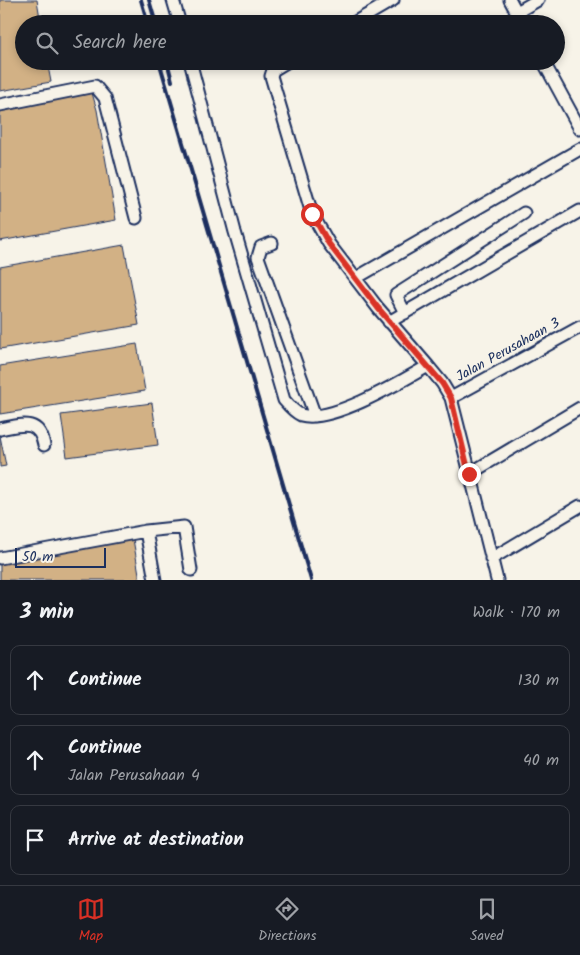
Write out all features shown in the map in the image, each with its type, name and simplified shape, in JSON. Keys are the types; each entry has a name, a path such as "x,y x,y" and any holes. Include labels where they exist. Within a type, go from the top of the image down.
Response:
{"street":[{"path":"174,0 178,15"},
{"path":"367,15 393,0"},
{"path":"510,0 518,15"},
{"path":"517,12 538,0"},
{"path":"192,70 235,232 284,400 291,409 301,415 315,416 364,402 428,366"},
{"path":"273,70 271,76 312,214 329,244 389,322 442,383 451,398 496,580"},
{"path":"548,70 580,128"},
{"path":"0,105 95,86 105,98 136,218"},
{"path":"356,278 580,148"},
{"path":"389,322 580,212"},
{"path":"405,313 396,295 524,213"},
{"path":"272,243 261,247 258,257 315,416"},
{"name":"Jalan Perusahaan 3","path":"451,398 578,333"},
{"path":"469,474 580,408"},
{"path":"0,429 27,424 42,434 44,445"},
{"path":"491,559 580,506"},
{"path":"0,558 146,531 184,526 191,570"},
{"path":"146,531 155,580"}],"building":[{"path":"0,0 37,0 40,15 15,15 15,70 49,70 51,82 0,91"},
{"path":"92,93 97,110 116,220 0,241 0,110"},
{"path":"124,245 139,325 0,349 0,267"},
{"path":"137,344 145,391 0,414 0,366"},
{"path":"152,403 158,445 67,457 61,415"},
{"path":"0,436 6,466 0,467"},
{"path":"133,539 140,580 0,580 0,560"}],"railway":[{"path":"141,0 145,15"},
{"path":"149,0 153,15"},
{"path":"162,70 311,580"},
{"path":"169,70 172,81"}],"route":[{"path":"312,214 329,244 378,308 442,383 451,398 469,474"}]}
